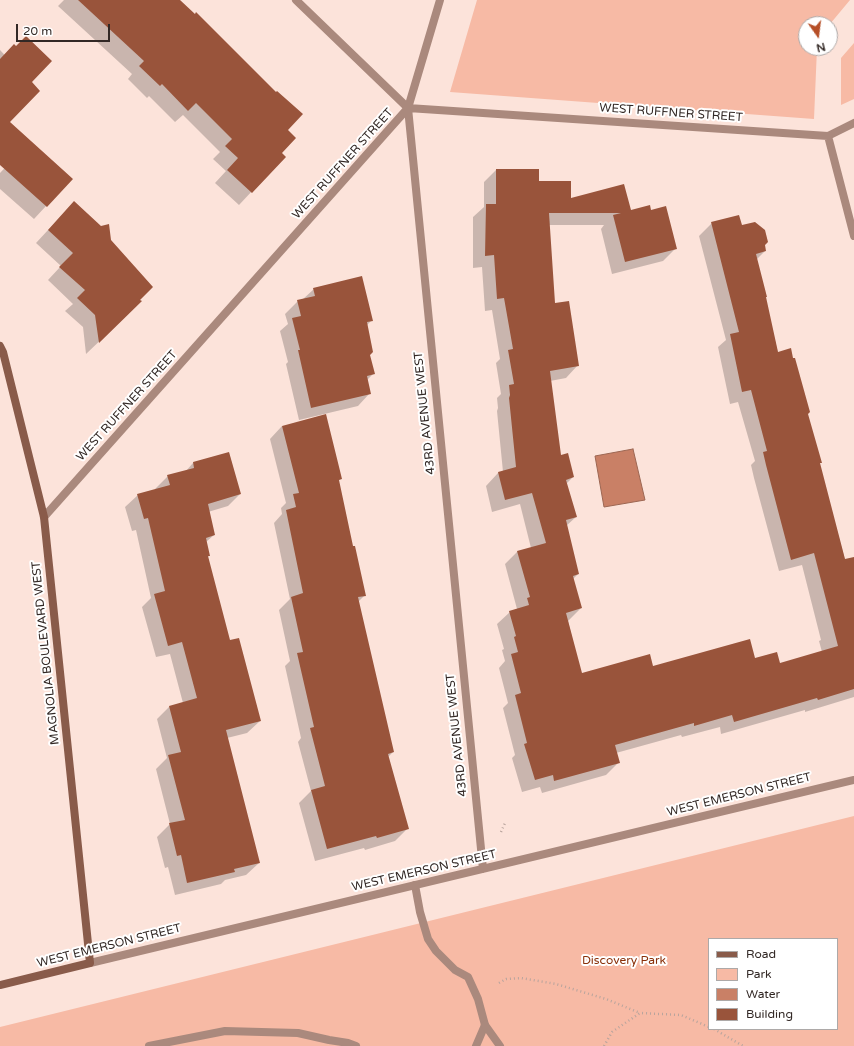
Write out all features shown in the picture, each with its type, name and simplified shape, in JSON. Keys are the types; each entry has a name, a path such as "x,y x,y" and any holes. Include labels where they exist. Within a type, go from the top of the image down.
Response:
{"street":[{"path":"296,0 408,108 440,0"},
{"name":"WEST RUFFNER STREET","path":"44,517 408,108 828,136"},
{"name":"43RD AVENUE WEST","path":"408,108 483,869"},
{"path":"854,123 828,136 854,236"},
{"name":"MAGNOLIA BOULEVARD WEST","path":"0,346 3,352 44,517 90,963"},
{"name":"WEST EMERSON STREET","path":"0,985 854,780"},
{"path":"415,885 420,912 428,939 436,951 455,970 468,977 478,999 485,1025 500,1046"},
{"path":"476,1046 485,1025"},
{"path":"148,1046 225,1031 298,1033 356,1046"}],"path":[{"path":"500,835 505,823"},
{"path":"499,983 506,979 521,978 556,984 606,999 640,1012 682,1015 708,1027"},
{"path":"604,1046 612,1032 640,1012"},
{"path":"716,1030 743,1046"}],"green space":[{"path":"477,0 850,0 837,16 798,16 798,56 817,56 814,119 450,92"},
{"path":"854,43 854,99 841,105 841,58"},
{"name":"Discovery Park","path":"854,816 854,1046 0,1046 0,1027"}],"water":[{"path":"633,449 645,500 604,507 595,456"}],"building":[{"path":"78,0 180,0 195,14 196,12 276,92 277,91 303,114 288,130 296,138 282,153 286,157 252,193 227,170 238,158 225,146 232,139 196,103 188,111 162,84 160,86 139,66 144,61"},
{"path":"26,36 52,61 32,82 40,91 10,122 73,179 47,207 0,165 0,59 14,44 16,46"},
{"path":"496,169 539,169 539,181 571,181 571,198 624,184 631,210 650,205 651,210 666,206 677,249 625,262 613,215 621,213 549,213 555,303 569,301 579,366 550,371 561,455 568,453 574,477 566,480 577,517 566,520 579,574 573,576 582,608 566,613 582,673 650,654 653,666 750,639 755,658 777,652 780,663 838,646 814,553 791,560 766,465 763,452 767,451 751,390 742,392 730,334 739,332 711,222 739,215 742,225 755,222 765,230 768,242 765,245 766,251 756,254 767,297 778,352 791,348 793,358 795,358 810,412 808,414 822,463 820,463 845,559 854,557 854,689 734,722 732,715 694,726 694,723 615,745 620,763 554,781 553,775 535,780 524,744 527,743 515,695 521,693 511,654 518,652 514,637 516,636 509,611 529,605 527,598 530,597 517,551 546,543 532,493 505,500 498,472 516,467 509,398 509,385 514,384 508,350 513,349 504,298 497,299 494,255 485,256 486,204 496,204"},
{"path":"74,201 101,226 109,224 111,240 153,287 140,300 142,301 99,343 95,315 77,298 85,290 59,267 73,253 48,230"},
{"path":"362,276 373,321 367,322 373,352 370,355 375,374 367,376 371,394 311,408 298,350 300,350 292,318 301,316 297,300 315,296 313,288"},
{"path":"326,414 342,479 339,480 353,546 355,546 366,596 358,597 394,752 388,754 409,829 327,849 311,790 325,786 310,728 314,727 297,653 303,652 291,597 303,593 286,510 296,507 293,494 299,493 282,426"},
{"path":"229,452 241,494 208,504 215,535 206,538 210,556 208,556 230,640 239,638 261,721 226,730 260,863 234,869 235,872 187,883 181,855 177,856 169,823 185,820 168,755 181,752 169,706 197,698 182,642 168,646 154,594 165,591 148,518 144,519 137,494 170,485 167,475 194,468 193,462"}]}
